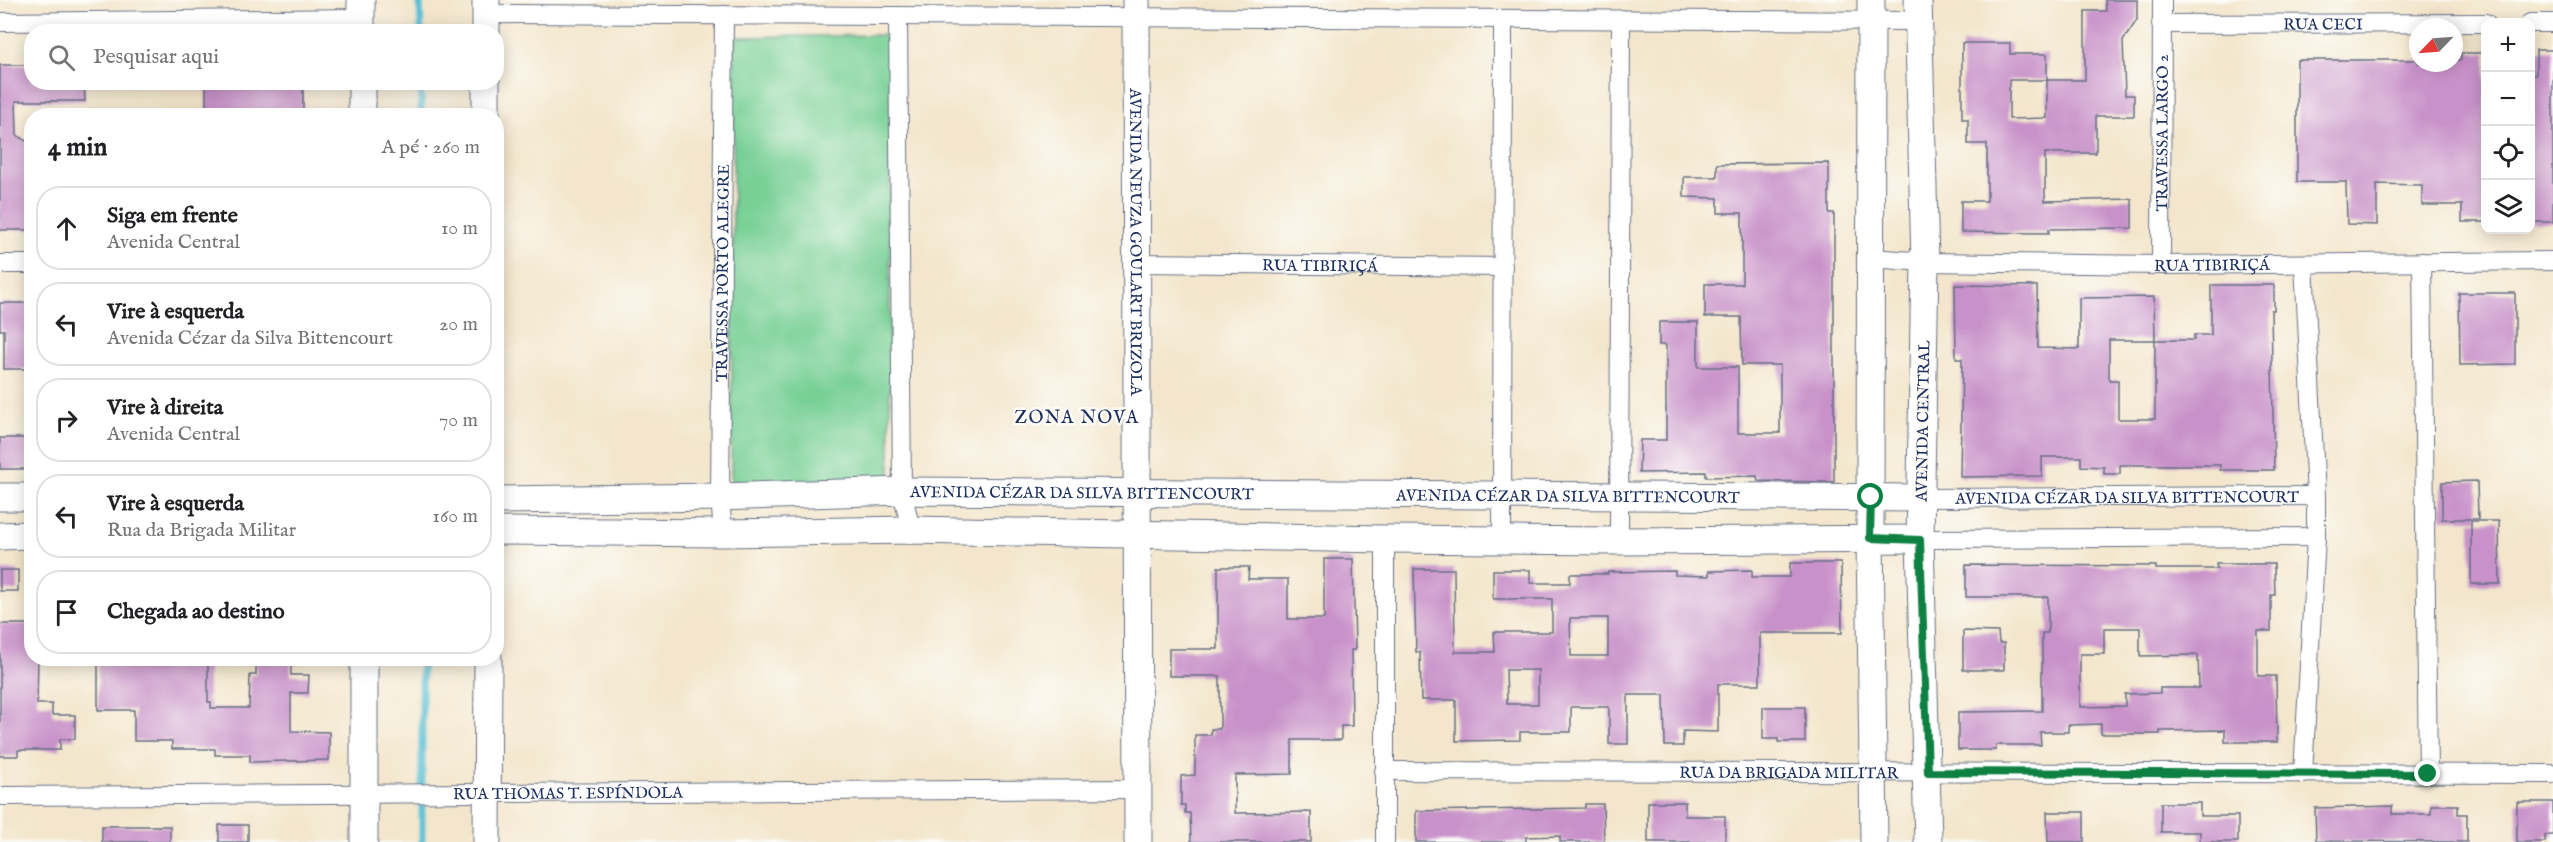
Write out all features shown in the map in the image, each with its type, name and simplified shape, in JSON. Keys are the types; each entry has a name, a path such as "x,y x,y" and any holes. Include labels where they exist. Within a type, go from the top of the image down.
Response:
{"street":[{"name":"TRAVESSA LARGO 2","path":"2161,266 2162,0"},
{"path":"486,15 898,16 1136,8 1503,19 1621,19 1918,10"},
{"name":"AVENIDA NEUZA GOULART BRIZOLA","path":"1136,8 1138,842"},
{"path":"1872,10 1870,538 1874,842"},
{"name":"AVENIDA CENTRAL","path":"1918,10 1925,262 1920,540 1928,772 1928,842"},
{"name":"TRAVESSA PORTO ALEGRE","path":"723,533 720,497 724,15"},
{"path":"898,16 902,492 911,530"},
{"path":"0,22 362,17"},
{"path":"1502,540 1503,19"},
{"path":"1619,541 1621,19"},
{"name":"RUA CECI","path":"2162,24 2481,23"},
{"path":"2535,23 2553,23"},
{"path":"362,90 362,108"},
{"path":"486,90 486,108"},
{"name":"RUA TIBIRIÇÁ","path":"1872,258 1925,262 2161,266 2553,261"},
{"path":"2422,262 2428,774"},
{"name":"RUA TIBIRIÇÁ","path":"1137,263 1503,267"},
{"path":"0,264 24,264"},
{"path":"2303,774 2316,537 2316,496 2304,264"},
{"name":"AVENIDA CÉZAR DA SILVA BITTENCOURT","path":"504,500 902,492 1921,498 2316,496"},
{"path":"0,497 24,497"},
{"path":"504,531 723,533 911,530 1619,541 2316,537"},
{"path":"0,536 24,535"},
{"path":"1385,539 1385,842"},
{"path":"364,666 364,842"},
{"path":"487,666 475,793 487,842"},
{"name":"RUA DA BRIGADA MILITAR","path":"1384,771 2553,774"},
{"name":"RUA THOMAS T. ESPÍNDOLA","path":"0,796 1137,789"}],"green space":[{"path":"890,35 890,486 731,487 734,37"}],"building":[{"path":"2105,0 2137,0 2137,20 2123,41 2125,95 2134,95 2134,116 2096,116 2096,153 2045,153 2045,201 2132,199 2132,228 2049,229 2049,233 1961,232 1961,201 1987,201 1987,144 1968,144 1968,119 1962,119 1962,43 2010,43 2010,54 2047,54 2047,80 2085,80 2085,11 2106,11","holes":["2009,80 2047,80 2047,118 2009,119"]},
{"path":"2536,50 2553,50 2553,222 2535,222"},
{"path":"2463,53 2481,53 2481,222 2462,222 2462,205 2422,205 2422,185 2377,184 2377,225 2347,224 2346,182 2297,182 2297,60 2409,60 2409,72 2463,72"},
{"path":"0,65 24,65 24,90 84,90 85,101 16,101 17,135 24,140 24,230 0,230"},
{"path":"206,90 303,90 303,108 206,108"},
{"path":"1829,163 1829,213 1834,213 1834,482 1758,481 1757,476 1706,477 1706,472 1639,473 1640,440 1666,440 1666,345 1659,345 1659,322 1698,322 1698,367 1738,367 1738,433 1780,433 1780,365 1742,365 1741,317 1705,317 1705,284 1742,284 1742,213 1718,213 1718,198 1684,197 1684,177 1717,177 1717,164"},
{"path":"1955,285 2037,286 2038,348 2079,349 2079,298 2154,297 2155,340 2194,340 2194,335 2211,335 2211,285 2274,285 2274,310 2271,310 2274,470 2220,470 2220,465 2120,465 2120,474 2104,474 2104,467 2081,466 2081,457 2042,457 2042,476 1960,477 1962,359 1956,359","holes":["2109,340 2155,340 2155,419 2118,419 2118,380 2109,380"]},
{"path":"2459,293 2515,293 2515,364 2460,365"},
{"path":"0,303 24,303 24,369 4,369 4,330 0,330"},
{"path":"0,438 24,438 24,469 0,469"},
{"path":"2477,481 2478,519 2442,519 2442,482"},
{"path":"2471,521 2499,521 2500,584 2471,584"},
{"path":"1324,559 1353,559 1355,650 1351,650 1352,726 1341,726 1341,740 1292,740 1292,774 1235,775 1235,813 1311,812 1311,842 1191,842 1190,813 1185,813 1185,805 1181,805 1181,776 1195,775 1195,735 1211,735 1211,729 1220,729 1220,676 1169,676 1169,649 1218,649 1218,567 1249,567 1248,579 1288,579 1288,619 1324,619"},
{"path":"1790,563 1841,563 1842,633 1760,633 1760,684 1718,684 1718,732 1683,731 1683,746 1665,746 1664,695 1628,695 1628,744 1609,744 1609,707 1571,707 1571,732 1520,732 1520,740 1456,741 1456,700 1421,700 1420,652 1416,652 1414,569 1454,569 1455,652 1495,652 1494,632 1552,632 1552,599 1493,599 1493,570 1530,570 1530,583 1570,583 1570,574 1608,574 1608,572 1675,571 1675,575 1709,576 1709,571 1752,570 1752,577 1790,577","holes":["1570,618 1608,618 1608,656 1571,656","1506,670 1538,670 1538,704 1507,704"]},
{"path":"2216,564 2274,564 2275,595 2271,595 2271,631 2258,631 2258,676 2276,676 2277,742 2225,742 2225,730 2160,731 2160,734 2101,734 2101,724 2068,725 2068,732 2040,732 2041,745 1996,745 1996,750 1958,750 1958,712 2042,711 2042,633 2048,633 2048,597 1966,597 1966,565 2156,566 2156,569 2217,569","holes":["2104,628 2140,628 2140,656 2198,655 2199,688 2160,688 2160,693 2125,694 2125,706 2080,707 2080,654 2104,654"]},
{"path":"0,570 18,570 18,591 0,591"},
{"path":"0,624 24,624 24,666 38,666 37,704 52,704 52,715 75,715 75,739 60,739 60,750 18,750 18,756 0,756"},
{"path":"1963,631 1998,632 1999,643 2004,643 2004,670 1963,670"},
{"path":"98,666 208,666 208,702 211,702 211,708 249,708 250,675 256,675 256,666 291,666 291,675 309,675 308,693 291,693 291,731 329,732 329,760 250,762 250,755 215,755 215,749 172,749 172,741 134,741 134,710 98,710"},
{"path":"1763,707 1805,707 1805,742 1778,742 1778,739 1763,739"},
{"path":"1648,802 1685,802 1685,816 1725,816 1725,842 1648,842"},
{"path":"2517,802 2553,802 2553,835 2545,835 2545,842 2517,842"},
{"path":"2161,803 2200,803 2200,816 2238,816 2238,842 2200,842 2200,832 2161,832"},
{"path":"1585,804 1603,804 1604,842 1560,842 1560,836 1526,837 1526,842 1416,842 1416,811 1585,808"},
{"path":"2431,805 2458,805 2458,814 2467,814 2467,842 2316,841 2315,808 2392,806 2392,814 2431,814"},
{"path":"2047,812 2084,812 2084,842 2048,842"},
{"path":"219,825 248,825 248,842 219,842"},
{"path":"102,826 170,826 170,842 102,842"}],"waterway":[{"path":"420,0 421,24"},
{"path":"421,90 421,108"},
{"path":"422,666 422,842"}],"district":[{"name":"ZONA NOVA","path":"1077,417"}],"route":[{"path":"1871,497 1870,538 1920,540 1928,772 2428,774"}]}
